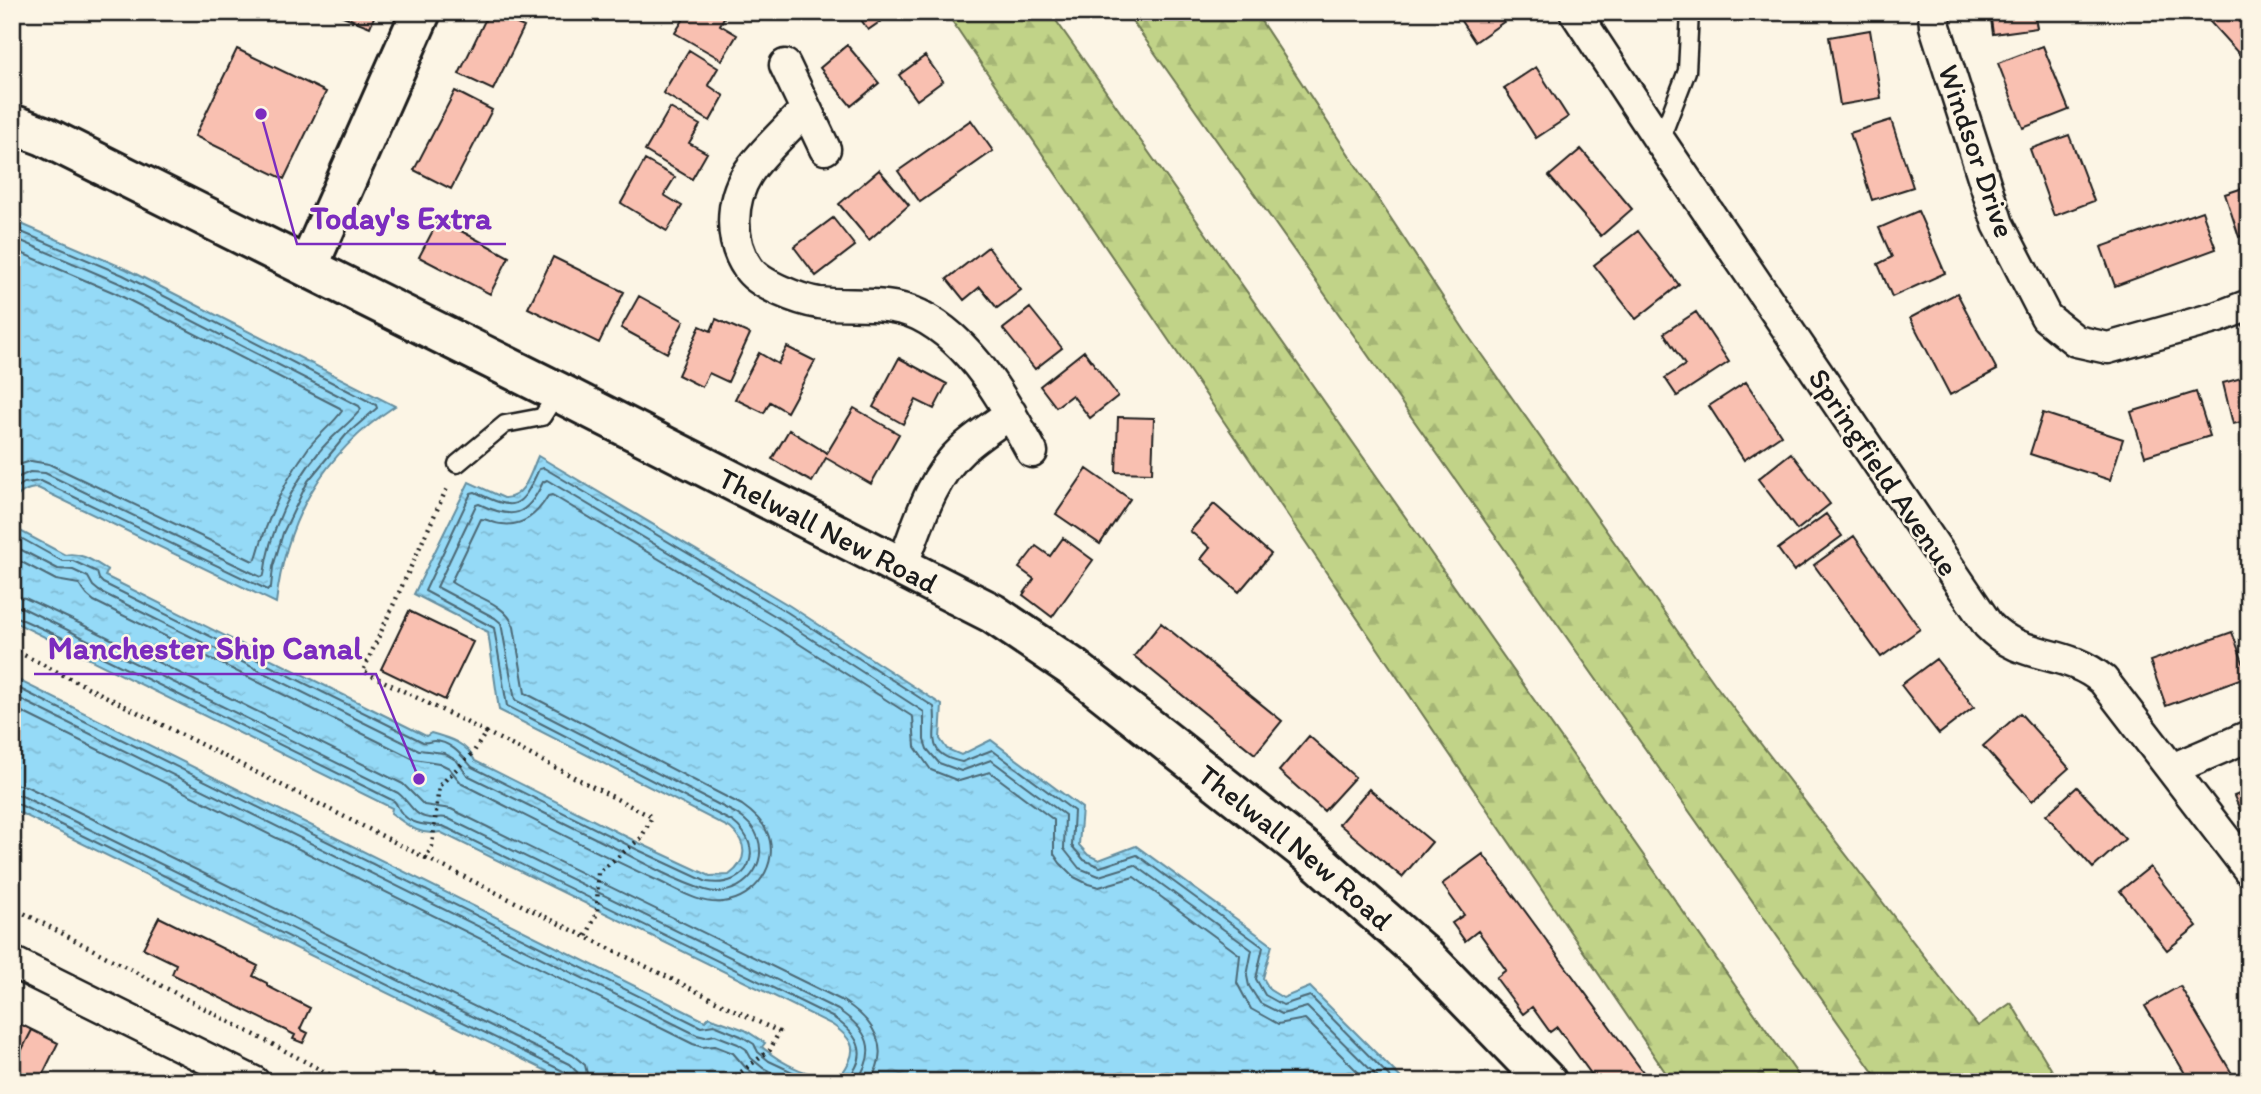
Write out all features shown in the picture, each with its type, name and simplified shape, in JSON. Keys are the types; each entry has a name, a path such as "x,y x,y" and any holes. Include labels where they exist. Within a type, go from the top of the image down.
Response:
{"main road":[{"path":"309,267 421,12"},
{"name":"Thelwall New Road","path":"12,124 44,136 309,267 902,565 992,613 1072,667 1313,857 1426,957 1547,1082"}],"street":[{"name":"Springfield Avenue","path":"1575,12 1988,625 2000,638 2013,645 2074,661 2103,680 2249,870"},
{"name":"Windsor Drive","path":"1934,12 1935,26 1998,224 2046,317 2076,341 2108,348 2218,317 2249,305"},
{"path":"785,65 825,149"},
{"path":"806,110 748,173 736,205 734,236 749,270 778,290 817,303 890,306 917,314 949,334 976,364 1011,413 1032,452"},
{"path":"902,565 931,495 945,469 962,450 1011,413"},
{"path":"2172,769 2249,736"},
{"path":"12,962 254,1082"}],"lane":[{"path":"1660,141 1687,71 1690,12"},
{"path":"457,464 505,424 542,417 558,392"}],"path":[{"path":"457,464 363,671 652,817 641,838 598,873 597,913 586,937"},
{"path":"12,649 779,1032 770,1050 728,1082"},
{"path":"426,858 432,846 439,786 473,753 486,732"},
{"path":"12,907 344,1082"}],"green space":[{"path":"946,12 1050,12 1803,1082 1672,1082"},
{"path":"1126,12 1255,12 1469,337 1717,687 1978,1026 2011,1003 2059,1082 1880,1082"}],"water":[{"path":"12,220 126,269 395,406 347,445 312,490 289,543 276,603 38,488 23,492 12,504"},
{"path":"538,456 790,606 942,705 940,739 947,749 961,755 991,740 1082,808 1079,845 1088,855 1099,860 1136,846 1272,945 1263,978 1270,990 1283,998 1310,987 1405,1082 569,1082 12,809 12,677 705,1021 709,1017 745,1030 765,1043 762,1047 799,1070 820,1076 841,1075 847,1067 852,1046 845,1035 831,1024 440,832 426,833 414,828 391,813 392,808 12,621 12,521 20,531 65,555 82,556 98,564 108,570 105,576 426,736 431,733 457,742 475,761 639,843 710,876 729,875 740,864 743,852 740,840 730,828 499,710 488,632 414,594 469,482 504,498 511,497 526,483"}],"building":[{"path":"333,12 376,12 370,27"},
{"path":"489,12 524,27 493,90 459,74"},
{"path":"688,12 727,12 720,25 737,35 722,60 675,33"},
{"path":"856,12 894,12 868,30"},
{"path":"1455,12 1499,12 1505,21 1475,42"},
{"path":"1990,12 2034,12 2037,28 1993,34"},
{"path":"2201,12 2249,12 2249,65"},
{"path":"1870,30 1881,98 1840,105 1829,37"},
{"path":"847,45 879,83 851,106 820,68"},
{"path":"2043,46 2069,110 2023,128 1998,63"},
{"path":"237,49 326,92 284,179 195,136"},
{"path":"689,50 718,68 708,85 724,96 710,121 663,93"},
{"path":"925,56 943,81 917,100 899,75"},
{"path":"1536,67 1568,117 1536,138 1504,88"},
{"path":"455,91 492,110 451,189 414,170"},
{"path":"670,108 700,125 689,143 707,153 692,179 645,151"},
{"path":"971,120 993,151 920,202 898,171"},
{"path":"1891,120 1913,187 1872,200 1850,133"},
{"path":"2069,135 2094,201 2054,216 2030,149"},
{"path":"1581,149 1632,209 1601,236 1549,176"},
{"path":"645,160 675,177 664,195 682,206 667,231 621,203"},
{"path":"879,170 909,205 869,240 839,204"},
{"path":"2249,186 2249,233 2239,237 2225,194"},
{"path":"1918,211 1945,273 1892,297 1878,264 1892,257 1879,228"},
{"path":"2202,211 2216,249 2115,286 2101,247"},
{"path":"833,218 855,246 816,276 794,247"},
{"path":"439,219 509,257 490,294 419,257"},
{"path":"1638,231 1679,285 1636,319 1594,265"},
{"path":"988,247 1021,290 997,308 980,287 964,300 947,279"},
{"path":"553,257 624,292 599,343 528,308"},
{"path":"1957,293 1997,370 1950,395 1910,318"},
{"path":"639,296 684,321 667,353 621,328"},
{"path":"1030,308 1062,348 1035,369 1003,329"},
{"path":"1696,312 1729,362 1677,396 1665,378 1685,365 1664,333"},
{"path":"716,319 750,334 728,382 709,373 702,387 678,375 700,326 711,331"},
{"path":"787,347 815,361 787,412 770,402 764,413 735,399 759,353 778,364"},
{"path":"1084,351 1118,396 1090,418 1072,395 1056,407 1040,386"},
{"path":"899,358 947,384 934,409 916,400 903,424 873,407"},
{"path":"2249,376 2249,420 2233,424 2223,383"},
{"path":"1746,382 1781,435 1744,460 1709,406"},
{"path":"2196,392 2210,436 2145,456 2131,412"},
{"path":"854,408 899,434 871,484 826,458 812,482 772,459 789,430 827,453"},
{"path":"2043,413 2123,439 2110,480 2030,454"},
{"path":"1118,417 1154,418 1152,473 1116,472"},
{"path":"1791,453 1830,504 1797,530 1758,479"},
{"path":"1087,469 1130,499 1100,544 1056,514"},
{"path":"1214,504 1271,554 1239,592 1201,559 1210,548 1190,531"},
{"path":"1826,514 1842,536 1794,571 1778,549"},
{"path":"1854,536 1920,629 1881,657 1814,565"},
{"path":"1063,538 1093,560 1052,617 1023,595 1034,579 1019,568 1036,546 1050,556"},
{"path":"409,611 473,642 445,700 381,669"},
{"path":"1161,623 1282,721 1255,754 1134,656"},
{"path":"2232,632 2248,676 2166,706 2150,661"},
{"path":"1936,659 1974,707 1939,734 1901,685"},
{"path":"2020,713 2069,768 2032,801 1983,746"},
{"path":"1309,736 1355,777 1324,811 1279,771"},
{"path":"2077,787 2125,839 2093,868 2046,815"},
{"path":"1369,789 1432,842 1402,877 1339,824"},
{"path":"2249,790 2249,831 2234,796"},
{"path":"1483,854 1649,1080 1597,1082 1557,1027 1550,1032 1532,1007 1523,1014 1496,978 1506,970 1478,931 1465,941 1452,923 1464,915 1442,884"},
{"path":"2150,867 2197,926 2167,950 2120,891"},
{"path":"159,917 258,966 253,976 310,1008 300,1029 308,1033 303,1043 293,1039 295,1035 172,974 176,964 143,948"},
{"path":"2180,986 2237,1082 2190,1082 2145,1006"},
{"path":"12,1020 32,1030 12,1069"},
{"path":"32,1030 58,1043 39,1082 25,1082 12,1075 12,1069"},
{"path":"435,1071 457,1082 430,1082"}],"place":[{"name":"Today's Extra","path":"261,114"},
{"name":"Manchester Ship Canal","path":"419,779"}]}
